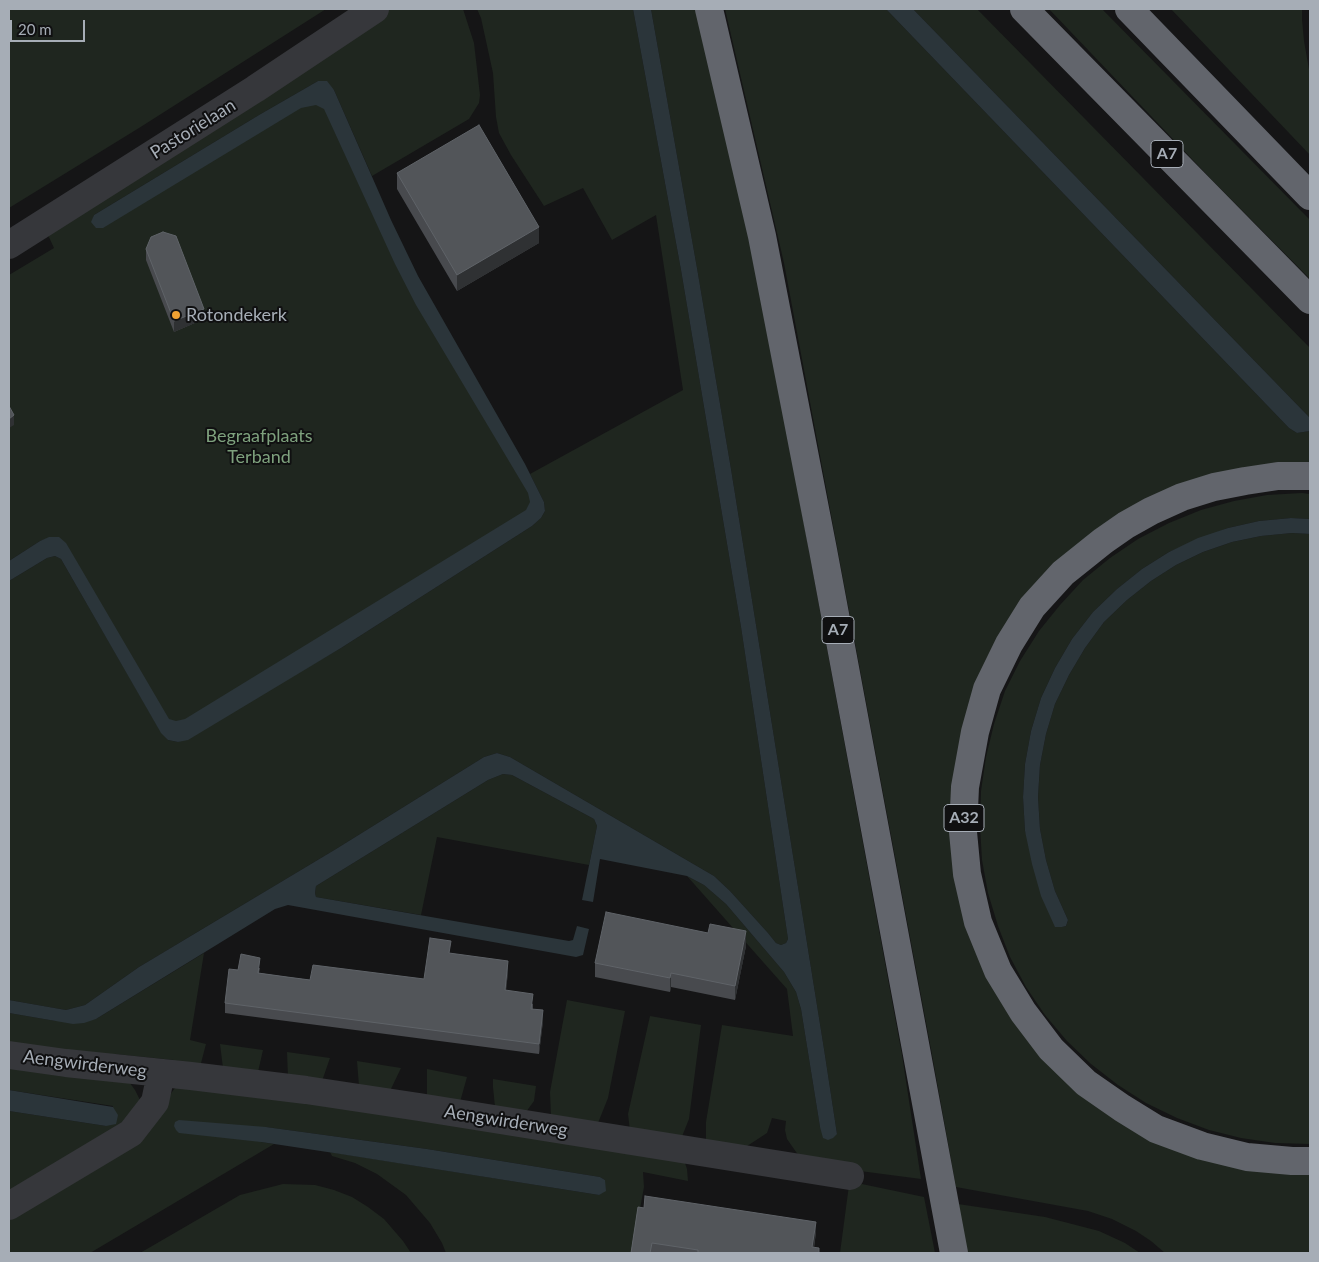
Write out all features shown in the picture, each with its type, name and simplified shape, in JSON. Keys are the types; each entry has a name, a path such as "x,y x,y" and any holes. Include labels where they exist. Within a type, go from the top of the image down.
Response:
{"highway":[{"name":"A7","path":"709,9 765,255 825,560 954,1253"},
{"name":"A7","path":"1024,9 1310,300"},
{"path":"1129,9 1310,196"},
{"name":"A32","path":"1310,476 1278,476 1245,481 1182,497 1126,525 1063,572 1032,607 1009,644 987,689 975,732 965,786 963,832 967,874 978,922 998,971 1023,1012 1051,1049 1086,1083 1156,1129 1202,1146 1247,1157 1292,1162 1310,1161"}],"street":[{"name":"Pastorielaan","path":"9,245 255,90 375,9"},
{"name":"Aengwirderweg","path":"9,1055 296,1089 850,1176"},
{"name":"Aengwirderweg","path":"9,1206 131,1133 155,1102 161,1073"}],"green space":[{"path":"9,9 326,9 9,208"},
{"name":"Begraafplaats Terband","path":"388,9 463,9 474,43 480,95 479,103 469,119 372,176 334,90 318,81 94,215 92,222 320,88 367,181 525,477 536,513 174,735 53,537 40,541 9,561 9,275 54,248 48,235"},
{"path":"477,9 633,9 681,270 741,627 788,939 786,943 781,945 776,943 730,891 714,876 510,757 497,753 484,757 336,849 139,967 85,1005 66,1010 9,1000 9,581 47,558 55,556 61,559 161,732 168,740 178,742 341,648 532,526 541,518 545,511 544,502 530,474 683,390 656,215 612,240 583,188 544,206 499,133 493,73 481,18"},
{"path":"651,9 697,9 757,269 902,1055 921,1179 860,1171 801,1159 787,1139 786,1121 772,1118 767,1133 741,1150 706,1144 706,1122 722,1025 793,1036 787,989 687,876 704,885 726,904 784,972 796,992 801,1009 820,1127 837,1134 731,469"},
{"path":"725,9 886,9 1289,428 1297,433 1310,431 1310,465 1228,473 1015,615 954,863 1073,1086 1310,1173 1310,1253 1165,1253 1136,1231 1112,1219 1088,1211 956,1187 784,263"},
{"path":"913,9 977,9 1310,348 1310,418"},
{"path":"1049,9 1102,9 1310,220 1310,279 1211,179"},
{"path":"1171,9 1302,9 1304,41 1310,75 1310,155"},
{"path":"1310,494 1310,519 1291,518 1259,521 1228,528 1169,552 1142,569 1093,612 1072,639 1055,668 1041,698 1031,731 1025,764 1023,797 1025,831 1062,927 1066,926 1068,920 1055,891 1040,829 1038,797 1040,765 1046,734 1055,704 1085,648 1104,622 1127,600 1151,581 1176,565 1203,552 1232,542 1261,536 1292,533 1310,534 1310,1144 1275,1143 1241,1138 1209,1130 1177,1118 1146,1103 1118,1085 1091,1064 1067,1041 1045,1015 1026,987 1010,957 988,893 982,860 980,826 981,791 986,757 1005,691 1020,661 1039,631 1083,580 1110,558 1138,539 1169,523 1201,510 1267,495"},
{"path":"503,774 512,775 594,819 597,826 589,865 437,837 421,915 316,897 316,886 488,780"},
{"path":"204,953 190,1040 206,1044 200,1067 174,1065 174,1060 115,1054 114,1058 9,1045 9,1013 56,1021 96,1019"},
{"path":"567,1000 625,1011 608,1098 598,1123 551,1116 550,1092"},
{"path":"650,1016 701,1025 689,1119 681,1139 630,1131 628,1114"},
{"path":"220,1044 263,1050 258,1072 223,1068"},
{"path":"287,1052 330,1058 322,1081 288,1077"},
{"path":"357,1061 401,1068 390,1091 359,1086"},
{"path":"9,1064 127,1079 140,1100 134,1117 9,1200 9,1111 106,1126 113,1106 9,1090"},
{"path":"427,1069 467,1077 460,1102 427,1097"},
{"path":"493,1079 536,1086 534,1101 526,1112 495,1107"},
{"path":"177,1085 294,1099 684,1160 688,1181 643,1172 644,1187 632,1253 446,1253 430,1223 406,1195 377,1174 355,1163 332,1156 330,1152 599,1195 605,1180 600,1177 427,1149 266,1127 261,1142 274,1144 90,1253 9,1253 9,1218 151,1122"},
{"path":"857,1183 924,1197 935,1253 840,1253 849,1185"},
{"path":"283,1184 315,1185 352,1197 384,1219 411,1253 140,1253 240,1195"},
{"path":"958,1204 1045,1217 1099,1231 1125,1243 1140,1253 967,1253"}],"shaded area":[{"path":"633,9 651,9 731,469 837,1134 828,1140 823,1138 801,1009 796,992 784,972 726,904 704,885 687,876 600,859 593,902 582,900 597,826 594,819 512,775 503,774 488,780 316,886 316,897 569,941 573,940 577,926 589,929 583,955 576,957 288,905 275,909 96,1019 73,1024 9,1013 9,1000 66,1010 85,1005 139,967 336,849 484,757 497,753 510,757 714,876 730,891 776,943 781,945 786,943 788,939 741,627 681,270"},
{"path":"886,9 913,9 1310,418 1310,431 1297,433 1289,428"},
{"path":"318,81 327,81 334,90 391,220 418,276 525,464 544,502 545,511 541,518 532,526 341,648 188,740 178,742 168,740 161,733 61,559 55,556 47,558 9,581 9,561 49,537 59,537 66,543 169,719 176,721 185,719 526,510 530,502 528,493 416,305 395,264 324,109 316,105 301,108 103,228 96,228 91,222 94,215"},
{"path":"1291,518 1310,519 1310,534 1292,533 1261,536 1232,542 1203,552 1176,565 1151,581 1104,622 1085,648 1069,675 1055,704 1046,734 1040,765 1038,797 1040,829 1046,860 1055,891 1068,920 1066,926 1055,927 1041,896 1032,864 1025,831 1023,797 1025,764 1031,731 1041,698 1055,668 1072,639 1093,612 1142,569 1169,552 1198,538 1228,528 1259,521"},
{"path":"9,1090 113,1107 118,1115 116,1124 106,1126 9,1111"},
{"path":"179,1120 266,1127 427,1149 600,1177 605,1180 606,1191 599,1195 261,1142 179,1133 174,1126 175,1122"}],"building":[{"path":"479,125 539,227 457,275 397,173"},
{"path":"163,232 176,236 204,309 174,321 146,249 151,237"},
{"path":"9,406 14,415 9,419"},
{"path":"606,912 708,933 710,924 746,931 735,986 671,973 670,978 595,963"},
{"path":"430,938 451,941 449,953 508,961 505,990 533,994 531,1009 543,1010 539,1044 225,1003 229,969 238,970 241,954 260,958 258,973 287,977 310,980 313,965 424,979"},
{"path":"645,1196 816,1222 812,1247 819,1248 819,1253 698,1253 698,1250 652,1243 650,1253 631,1253 638,1207 644,1208"}],"place":[{"name":"Rotondekerk","path":"176,315"}]}
